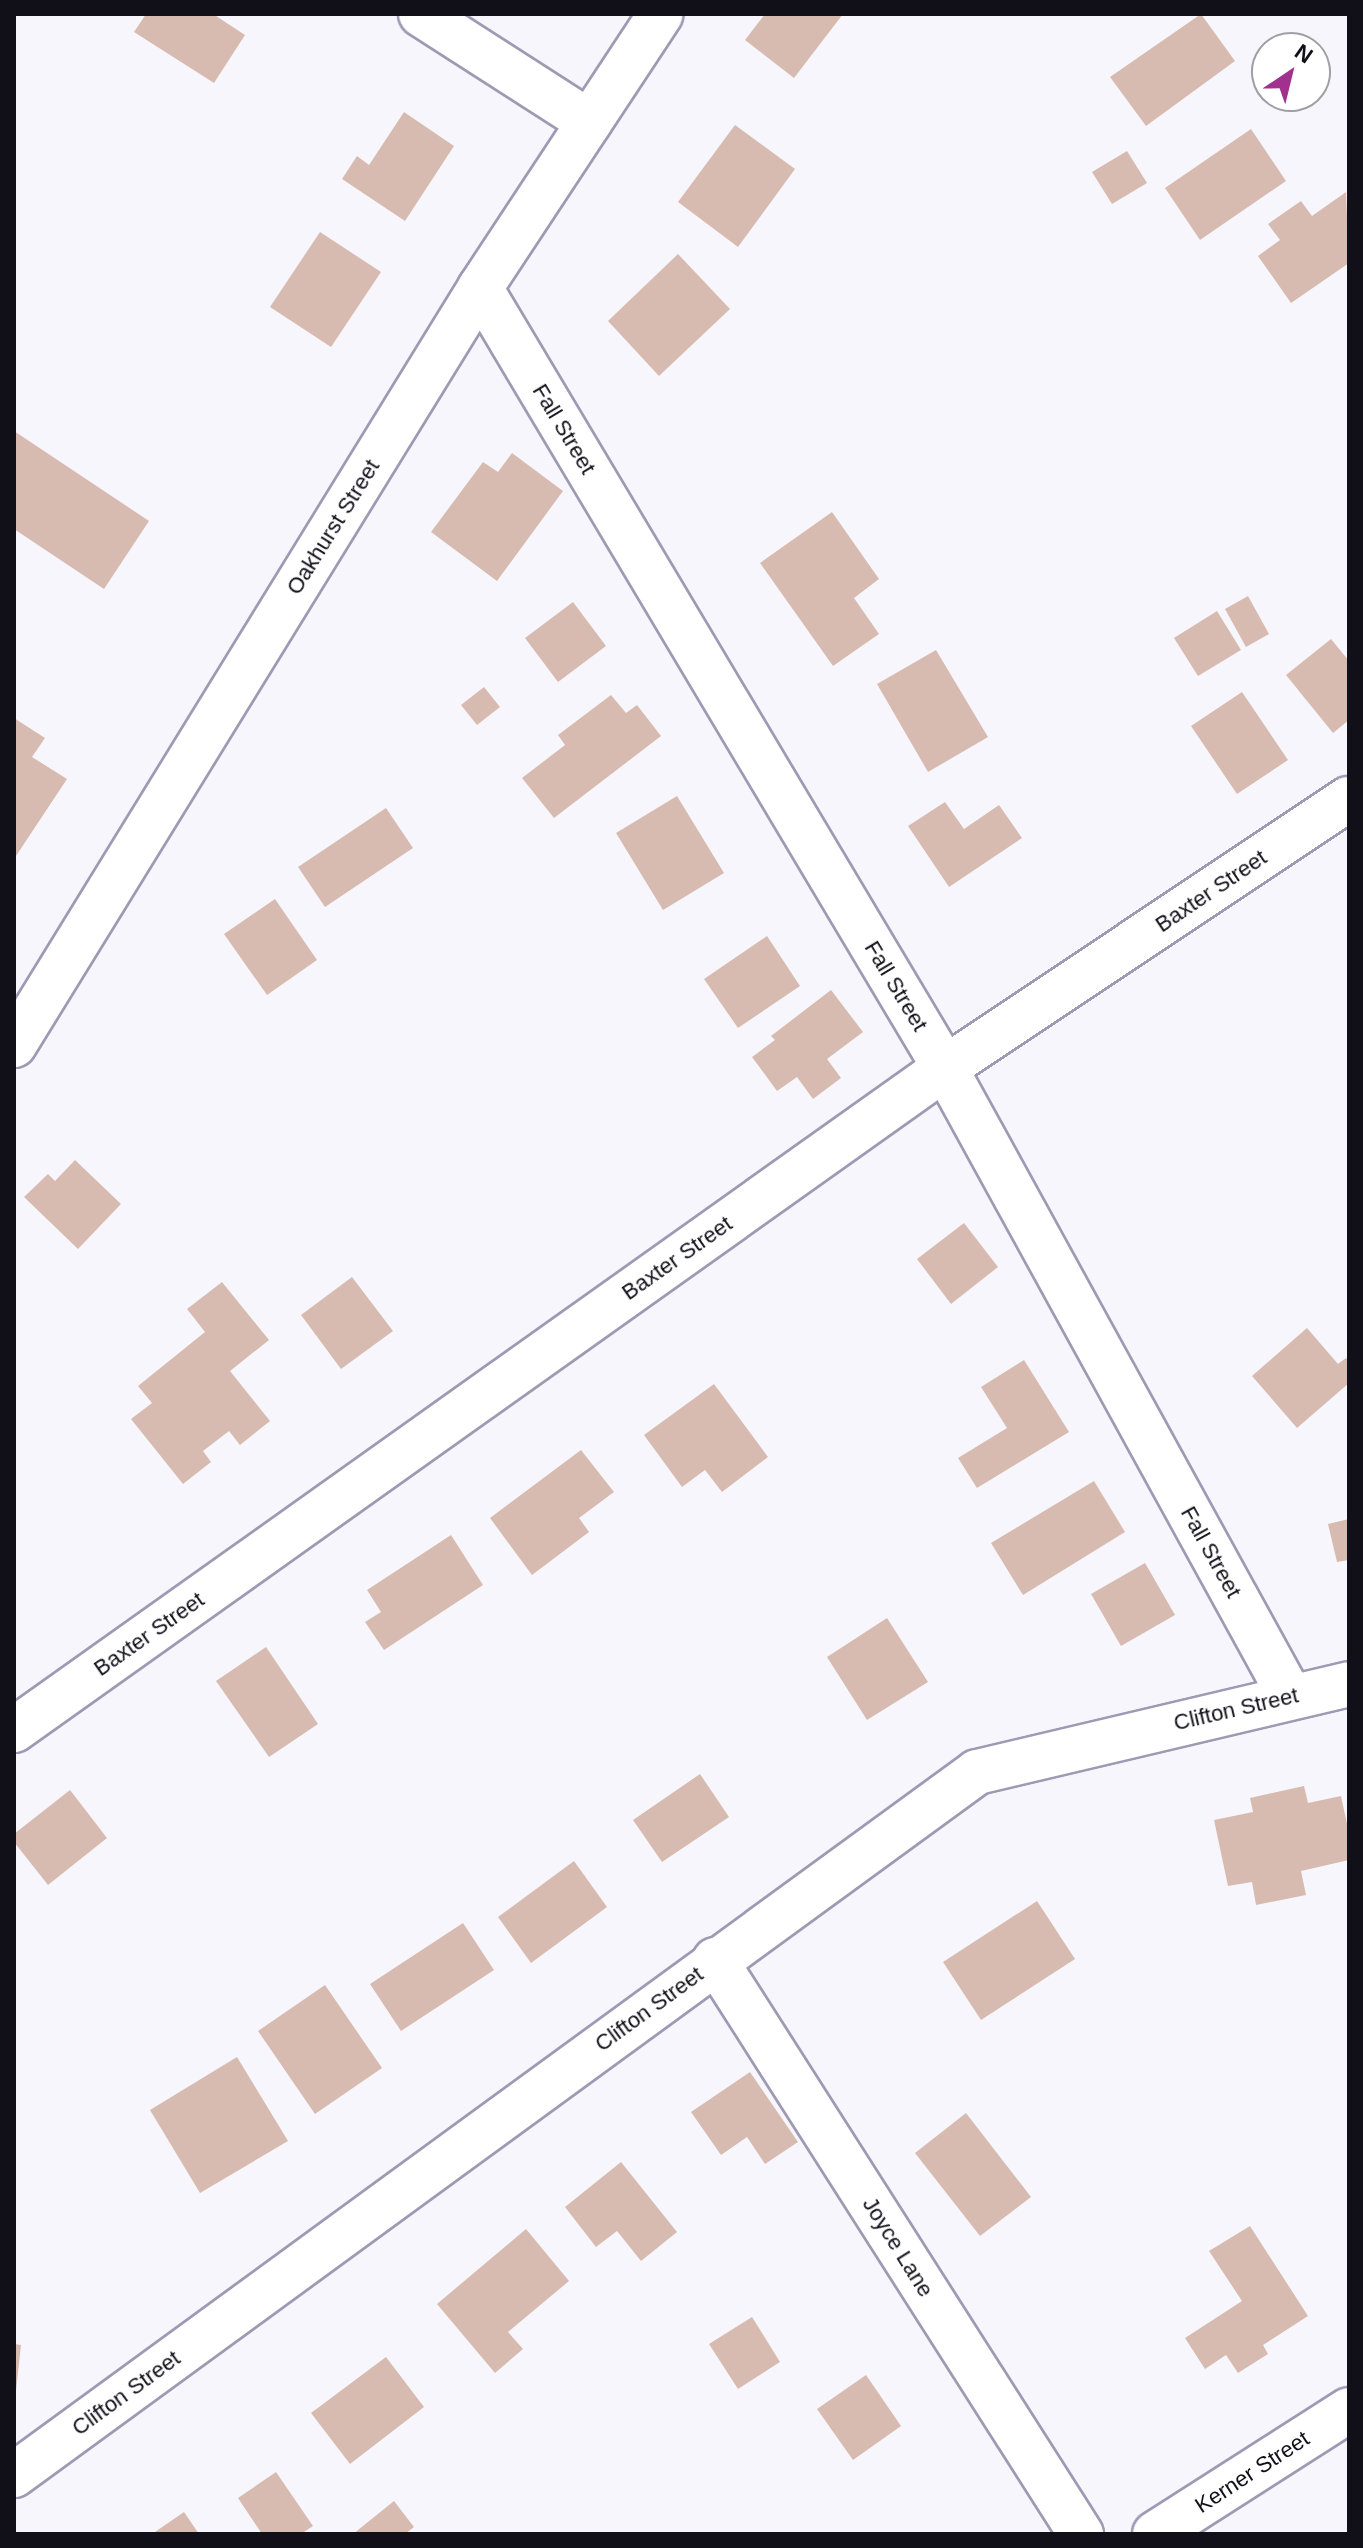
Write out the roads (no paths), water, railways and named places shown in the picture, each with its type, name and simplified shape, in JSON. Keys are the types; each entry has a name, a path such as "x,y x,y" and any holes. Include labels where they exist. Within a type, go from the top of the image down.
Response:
{"street":[{"path":"421,14 589,122"},
{"name":"Oakhurst Street","path":"14,1045 480,288 661,14"},
{"name":"Fall Street","path":"480,288 945,1068 1290,1696"},
{"name":"Baxter Street","path":"14,1730 945,1068 1349,799"},
{"name":"Clifton Street","path":"14,2475 715,1960 977,1772 1349,1684"},
{"name":"Joyce Lane","path":"715,1960 1081,2534"},
{"name":"Kerner Street","path":"1155,2534 1349,2410"}]}
